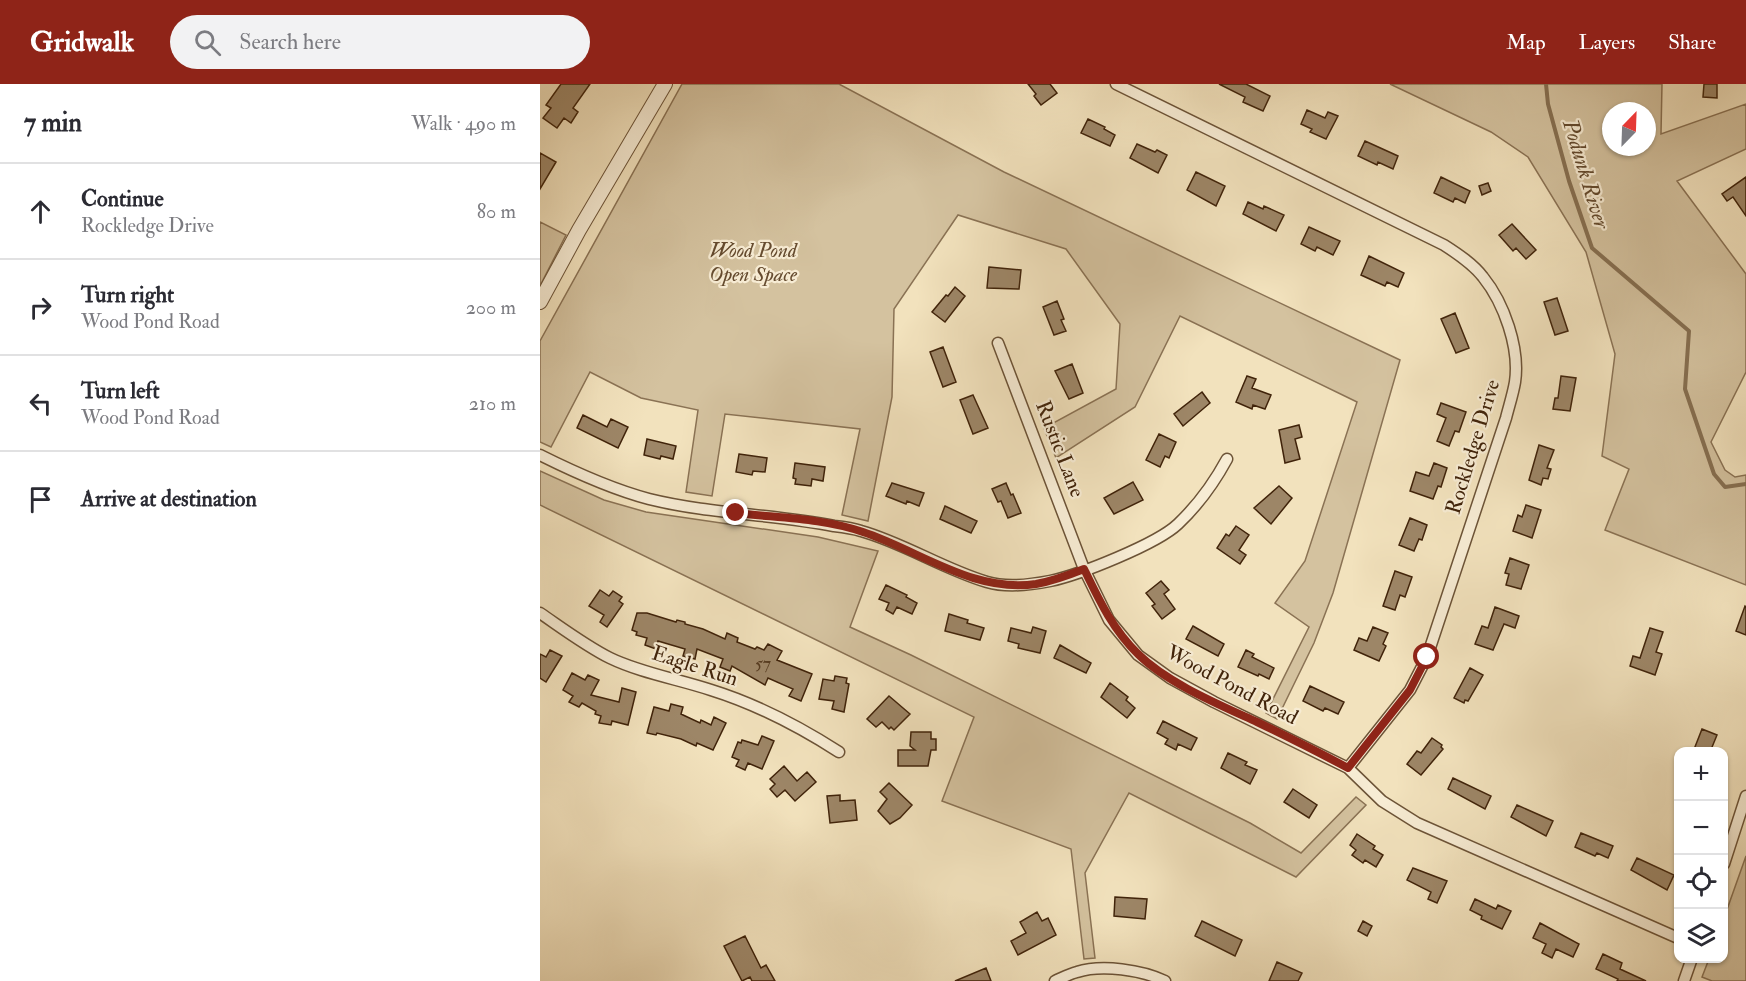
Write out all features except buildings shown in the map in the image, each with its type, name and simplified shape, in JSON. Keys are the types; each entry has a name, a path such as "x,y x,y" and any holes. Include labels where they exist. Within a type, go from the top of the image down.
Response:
{"street":[{"path":"540,302 579,230 665,84"},
{"name":"Rockledge Drive","path":"1116,84 1444,245 1463,257 1483,276 1503,311 1514,344 1515,380 1506,418 1431,646 1410,690 1348,768"},
{"name":"Rustic Lane","path":"998,343 1084,569"},
{"path":"540,455 611,488 651,499 696,508 820,523 861,531 902,547 945,568 989,583 1016,585 1053,580 1084,569 1138,548 1177,526 1203,497 1227,459"},
{"name":"Wood Pond Road","path":"1084,569 1109,620 1138,655 1170,678 1348,768 1383,801 1417,823 1674,936"},
{"name":"Eagle Run","path":"540,613 610,658 713,690 791,724 840,752"},
{"path":"1727,855 1746,796"},
{"path":"1684,981 1690,963"},
{"path":"1055,981 1078,971 1100,969 1150,974 1165,981"}],"green space":[{"name":"Wood Pond Open Space","path":"682,84 839,84 1004,172 1400,360 1333,593 1314,643 1277,719 1266,713 1309,627 1275,603 1305,561 1357,402 1180,316 1135,407 1056,458 1044,428 1116,389 1120,324 1066,249 958,215 894,309 892,397 868,521 842,515 860,429 725,414 712,496 686,492 698,410 641,398 590,372 551,447 540,442 540,341"},
{"path":"1390,84 1662,84 1661,134 1746,104 1746,149 1677,181 1746,274 1746,372 1711,442 1725,470 1735,477 1746,475 1746,585 1605,530 1629,469 1602,456 1615,354 1586,252 1528,157 1491,132"},
{"path":"540,222 566,235 540,286"},
{"path":"540,471 604,500 646,512 818,537 878,551 850,627 1250,823 1301,853 1356,797 1366,805 1296,877 1129,793 1085,873 1095,958 1084,959 1071,849 942,801 974,717 540,505"},
{"path":"1746,856 1746,981 1712,981 1702,977 1707,963 1728,963 1728,907"}],"waterway":[{"name":"Podunk River","path":"1546,84 1548,104 1569,181 1592,248 1689,331 1685,389 1714,474 1725,487 1746,484"}],"route":[{"path":"736,513 820,523 861,531 902,547 945,568 989,583 1034,584 1084,569 1109,620 1138,655 1170,678 1214,702 1348,768 1410,690 1427,657"}]}
